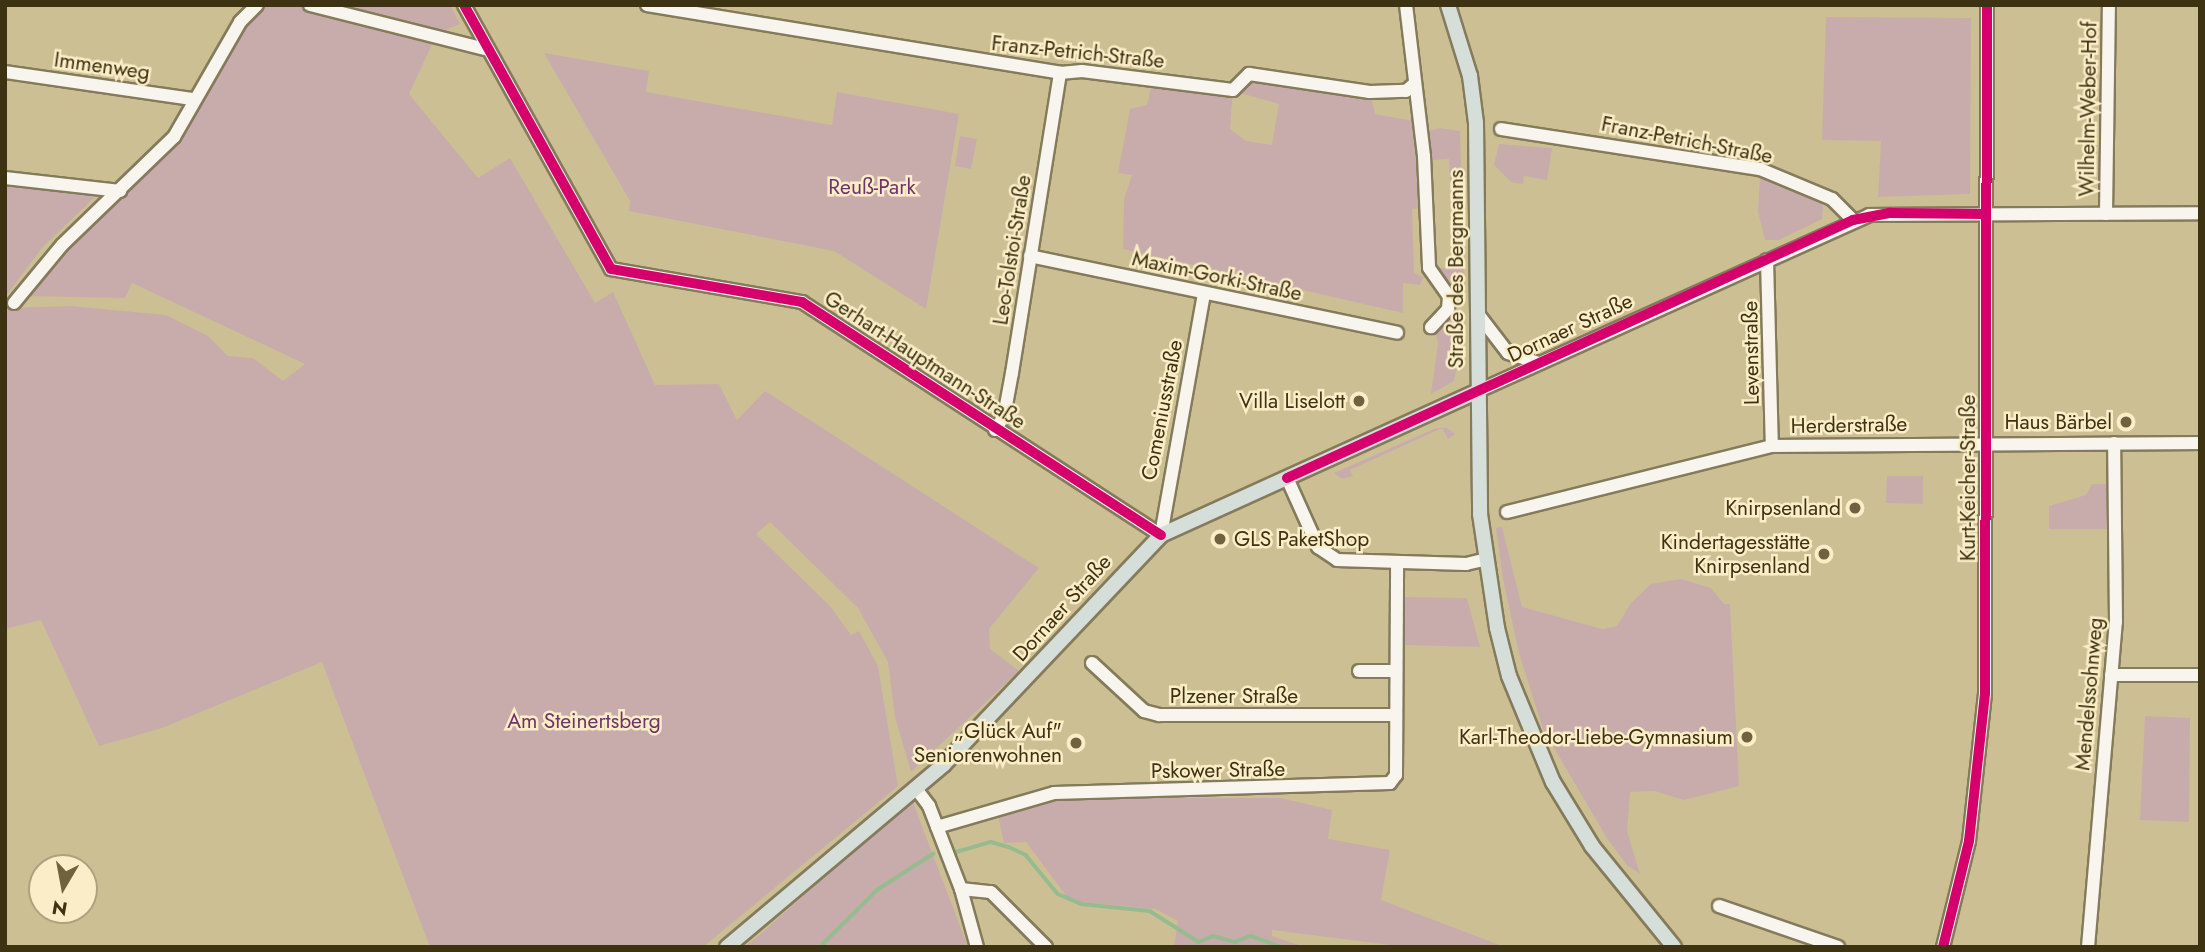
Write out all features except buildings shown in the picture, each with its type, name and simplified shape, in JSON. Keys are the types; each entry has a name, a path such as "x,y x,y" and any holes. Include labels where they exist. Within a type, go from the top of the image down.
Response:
{"main road":[{"name":"Straße des Bergmanns","path":"1448,5 1470,76 1476,123 1478,561 1509,676 1553,782 1605,864 1674,947"},
{"name":"Dornaer Straße","path":"727,947 917,790 1161,535 1476,392"}],"street":[{"path":"14,303 62,245 174,137 193,99 240,22 257,5"},
{"path":"310,5 485,49"},
{"name":"Franz-Petrich-Straße","path":"646,5 1060,73 1082,71 1233,90 1249,74 1370,92 1406,91 1414,84"},
{"name":"Straße des Bergmanns","path":"1406,5 1424,156 1429,268 1449,297 1448,309 1431,327"},
{"name":"Kurt-Keicher-Straße","path":"1943,947 1969,841 1985,693 1988,443 1985,214 1987,5"},
{"name":"Wilhelm-Weber-Hof","path":"2106,214 2109,5"},
{"name":"Gerhart-Hauptmann-Straße","path":"466,10 485,49 611,269 802,302 995,430 1161,535"},
{"name":"Immenweg","path":"5,72 193,99"},
{"name":"Leo-Tolstoi-Straße","path":"995,430 1004,416 1060,73"},
{"name":"Franz-Petrich-Straße","path":"1501,129 1760,169 1832,200 1853,220"},
{"path":"5,178 120,191"},
{"path":"1985,214 2200,213"},
{"name":"Dornaer Straße","path":"1476,392 1853,220 1869,215 1985,214"},
{"name":"Maxim-Gorki-Straße","path":"1030,256 1397,333"},
{"name":"Levenstraße","path":"1767,260 1772,446"},
{"name":"Comeniusstraße","path":"1161,535 1167,485 1204,293"},
{"path":"1478,314 1508,353 1539,363"},
{"name":"Mendelssohnweg","path":"2088,947 2116,622 2114,443"},
{"name":"Herderstraße","path":"1507,512 1772,446 2200,443"},
{"path":"1287,478 1318,547 1327,555 1357,564 1478,561"},
{"name":"Pskower Straße","path":"937,827 1054,793 1381,787 1396,775 1397,564"},
{"name":"Plzener Straße","path":"1092,663 1144,711 1159,715 1396,715"},
{"path":"1359,671 1396,671"},
{"path":"2111,675 2200,675"},
{"path":"917,790 937,827 961,889 977,947"},
{"path":"961,889 991,892 1046,947"},
{"path":"1719,906 1838,947"}],"green space":[{"name":"Am Steinertsberg","path":"268,5 299,5 435,38 409,94 478,178 510,158 595,303 613,292 655,385 719,384 737,420 765,391 1039,568 989,629 990,649 1019,671 911,772 895,717 888,662 858,608 770,522 756,534 830,606 851,635 859,631 878,666 898,786 703,947 430,947 322,662 162,728 99,746 41,620 5,629 5,308 71,306 166,315 208,336 228,356 253,358 283,381 305,364 132,283 125,298 26,296 63,250 123,194 254,18"},
{"path":"344,5 450,5 460,24 438,33"},
{"path":"1826,17 1971,18 1970,194 1878,197 1881,141 1822,140"},
{"name":"Reuß-Park","path":"544,53 649,71 646,92 832,125 837,92 959,114 926,309 834,251 629,211 630,201"},
{"path":"1249,74 1370,92 1375,114 1419,122 1422,208 1412,209 1414,273 1423,277 1420,285 1403,283 1403,313 1123,249 1124,199 1132,175 1118,173 1130,109 1147,105 1153,79 1233,90","holes":["1233,91 1279,104 1272,145 1246,141 1230,129"]},
{"path":"1440,128 1460,131 1464,283 1439,280 1428,254 1437,254 1438,268 1455,267 1449,159 1432,160 1433,173 1428,173 1425,132"},
{"path":"960,136 977,139 971,169 955,166"},
{"path":"1499,144 1552,148 1547,180 1524,176 1523,184 1511,182 1494,165"},
{"path":"1760,175 1818,199 1823,206 1822,219 1779,240 1765,240 1758,212"},
{"path":"5,183 100,192 42,248 5,297"},
{"path":"1443,316 1460,319 1460,353 1454,381 1431,394 1438,343 1434,329"},
{"path":"1442,428 1350,470 1353,476 1342,479 1334,473 1434,429"},
{"path":"1442,428 1447,428 1455,434 1448,439"},
{"path":"1887,476 1923,476 1923,504 1886,503"},
{"path":"2092,484 2108,484 2109,529 2049,529 2049,506 2086,495"},
{"path":"1502,527 1522,607 1602,629 1617,626 1631,603 1651,584 1681,579 1711,588 1724,604 1730,604 1739,786 1684,800 1655,791 1630,792 1627,831 1640,874 1627,865 1608,840 1543,729 1519,653 1503,579 1496,528"},
{"path":"1404,597 1467,598 1480,647 1405,645"},
{"path":"2145,716 2190,718 2189,822 2140,820"},
{"path":"1281,798 1332,810 1328,839 1390,850 1381,900 1505,947 1406,947 1272,930 1272,936 1305,947 1174,947 1178,921 1155,909 1070,901 1026,842 1004,843 998,816 1060,799"},
{"path":"912,800 968,947 744,947 758,936"}],"waterway":[{"path":"956,852 991,842 1009,847 1026,855 1058,894 1081,904 1150,911 1199,942 1213,936 1235,942 1251,936 1281,947"},
{"path":"820,947 877,890 933,854"}],"cycle path":[{"path":"464,5 611,269 802,302 1161,535"},
{"path":"1943,947 1969,841 1985,693 1987,5"},
{"path":"1287,478 1853,220 1890,213 1985,214"}],"place":[{"name":"Villa Liselott","path":"1359,401"},
{"name":"Haus Bärbel","path":"2126,422"},
{"name":"Knirpsenland","path":"1855,508"},
{"name":"GLS PaketShop","path":"1220,539"},
{"name":"Kindertagesstätte Knirpsenland","path":"1824,554"},
{"name":"Karl-Theodor-Liebe-Gymnasium","path":"1747,737"},
{"name":"„Glück Auf\" Seniorenwohnen","path":"1076,743"}]}
